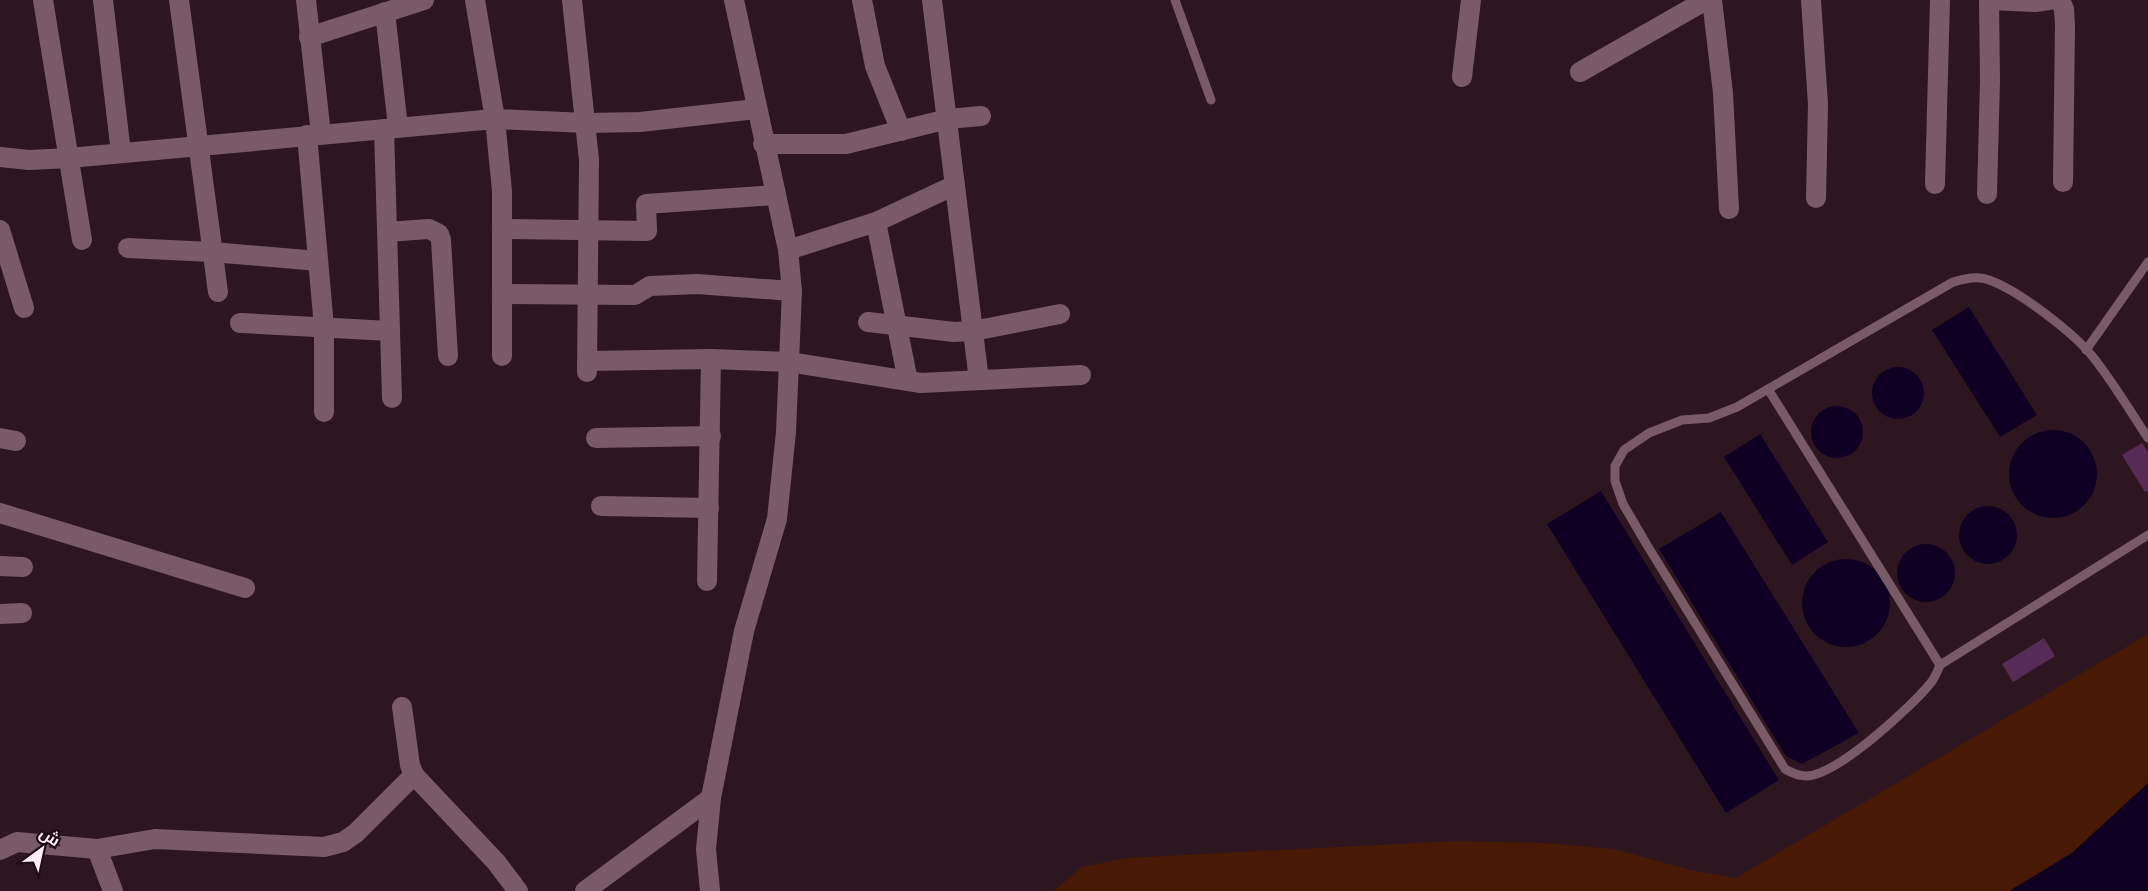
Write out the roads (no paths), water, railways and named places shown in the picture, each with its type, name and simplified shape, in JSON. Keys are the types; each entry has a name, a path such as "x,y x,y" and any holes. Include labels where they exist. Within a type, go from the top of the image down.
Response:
{"street":[{"path":"43,0 82,240"},
{"path":"103,0 121,153"},
{"path":"179,0 218,292"},
{"path":"306,0 318,261 324,327 324,411"},
{"path":"309,37 424,0"},
{"path":"475,0 495,119 502,191 501,356"},
{"path":"572,0 590,160 587,366 711,359 789,362 921,383 1081,375"},
{"path":"710,891 706,849 711,798 744,631 777,519 786,432 792,291 788,250 734,0"},
{"path":"862,0 875,66 901,131"},
{"path":"932,0 979,380"},
{"path":"1462,77 1471,0"},
{"path":"1580,72 1706,0"},
{"path":"1712,0 1723,93 1729,209"},
{"path":"1811,0 1818,104 1816,198"},
{"path":"1935,184 1940,0"},
{"path":"1987,194 1990,81 1989,0 2036,2 2049,0"},
{"path":"2060,0 2064,9 2063,182"},
{"path":"385,12 391,128 387,232 392,398"},
{"path":"0,157 29,160 69,158 495,119 586,123 640,122 756,110"},
{"path":"764,144 846,144 948,119 981,116"},
{"path":"788,250 876,222 955,185"},
{"path":"502,230 647,231 646,204 775,195"},
{"path":"876,222 908,381"},
{"path":"387,232 429,229 439,234 447,356"},
{"path":"0,230 24,308"},
{"path":"128,248 318,261"},
{"path":"502,294 635,295 650,286 697,284 792,291"},
{"path":"868,322 954,332 973,331 1060,314"},
{"path":"240,323 390,331"},
{"path":"707,580 711,359"},
{"path":"596,438 711,436"},
{"path":"600,506 709,508"},
{"path":"0,513 245,588"},
{"path":"0,566 23,567"},
{"path":"0,614 22,613"},
{"path":"402,707 410,765 414,775 496,862 518,891"},
{"path":"0,850 17,842 97,849 155,838 324,847 343,842 356,833 414,775"},
{"path":"585,891 711,798"},
{"path":"97,849 113,891"}],"lane":[{"path":"1175,0 1210,100"},
{"path":"2086,350 2148,262"},
{"path":"2148,438 2086,350 2071,333 2013,291 1988,279 1969,278 1953,282 1737,407 1710,418 1682,420 1649,433 1624,450 1615,466 1615,481 1623,504 1785,768 1794,775 1808,776 1823,772 1881,733 1931,684 1940,665 2148,535"},
{"path":"1768,389 1940,665"}]}
